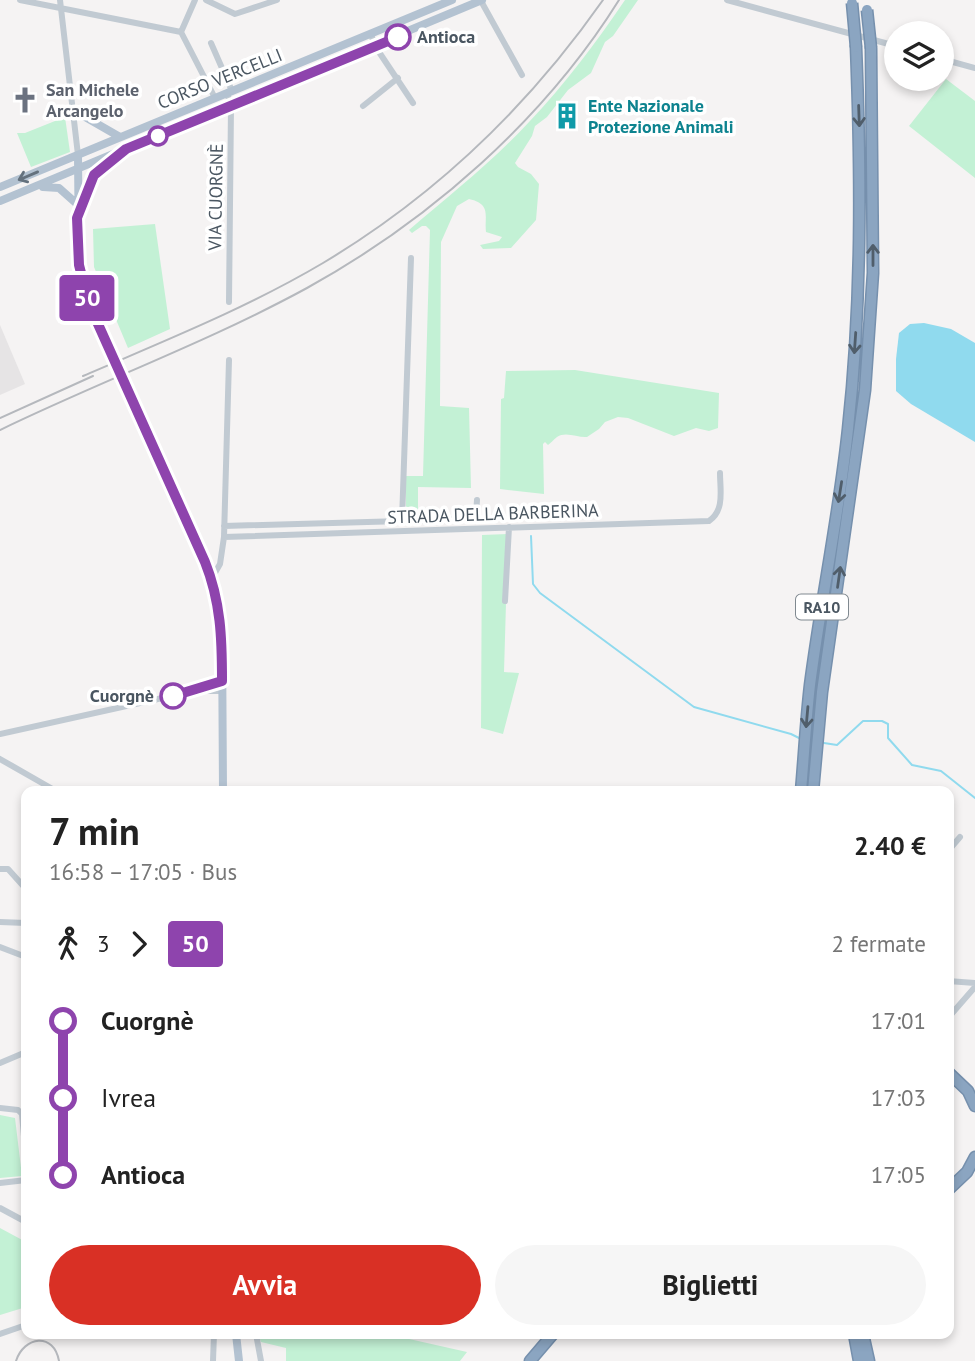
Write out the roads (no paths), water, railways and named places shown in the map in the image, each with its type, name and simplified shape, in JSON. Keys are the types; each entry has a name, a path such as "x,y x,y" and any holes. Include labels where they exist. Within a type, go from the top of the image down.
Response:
{"highway":[{"name":"RA10","path":"801,786 810,687 849,424 860,270 861,165 852,2"},
{"name":"RA10","path":"813,786 822,692 862,426 873,274 871,48 867,5"},
{"path":"954,1078 968,1091 975,1106"},
{"path":"954,1184 967,1172 975,1157"},
{"path":"530,1361 550,1339"},
{"path":"540,1361 551,1339"},
{"path":"855,1339 859,1361"},
{"path":"864,1339 869,1361"}],"main road":[{"name":"CORSO VERCELLI","path":"0,187 452,0"},
{"name":"CORSO VERCELLI","path":"0,201 481,0"},
{"path":"73,110 120,138"},
{"path":"77,218 94,175 126,149"},
{"path":"78,155 78,256 84,290 212,578 221,616 223,786"},
{"path":"33,188 59,188 77,204"},
{"path":"236,1339 239,1361"}],"street":[{"path":"20,0 60,4 181,32"},
{"path":"181,32 195,0"},
{"path":"206,0 235,14 277,0"},
{"name":"CORSO VERCELLI","path":"481,0 522,75"},
{"path":"727,0 884,43"},
{"path":"60,4 78,155"},
{"path":"181,32 215,99"},
{"path":"372,34 375,46 413,103"},
{"name":"VIA CUORGNÈ","path":"211,43 229,92 231,106 229,302"},
{"path":"954,62 975,68"},
{"path":"363,106 398,78"},
{"name":"STRADA DELLA BARBERINA","path":"402,521 411,258"},
{"path":"212,578 223,553 229,360"},
{"name":"STRADA DELLA BARBERINA","path":"224,537 709,521 716,516 720,507 720,473"},
{"name":"STRADA DELLA BARBERINA","path":"224,526 472,519 476,515 477,500"},
{"path":"505,601 509,527"},
{"path":"205,562 216,559 223,553"},
{"path":"0,734 222,686"},
{"path":"0,759 47,786"},
{"path":"954,844 960,837"},
{"path":"0,869 8,869 21,883"},
{"path":"0,922 21,921"},
{"path":"0,947 21,955"},
{"path":"954,982 975,985"},
{"path":"954,1011 975,985"},
{"path":"0,1063 21,1054"},
{"path":"0,1108 18,1110 21,1113"},
{"path":"0,1183 21,1181"},
{"path":"3,1210 21,1219"},
{"path":"0,1334 21,1327"},
{"path":"213,1358 214,1339"},
{"path":"257,1339 261,1361"}],"water":[{"path":"924,323 951,329 975,343 975,442 911,404 896,391 899,333 910,324"}],"waterway":[{"path":"531,536 533,584 540,593 694,707 799,738"},
{"path":"824,743 837,745 863,721 882,721 888,724 888,738 912,765 941,771 975,798"}],"tram line":[{"path":"16,1361 25,1346 39,1341 51,1345 59,1361"}],"railway":[{"path":"83,376 265,295 323,263 403,209 441,179 511,113 574,39 603,0"},
{"path":"0,430 270,308 353,261 397,231 440,199 520,126 556,86 619,0"},
{"path":"0,418 93,376"}],"place":[{"name":"Antioca","path":"398,37"},
{"name":"San Michele Arcangelo","path":"25,100"},
{"name":"Ente Nazionale Protezione Animali","path":"567,116"},
{"name":"Cuorgnè","path":"173,696"}]}
